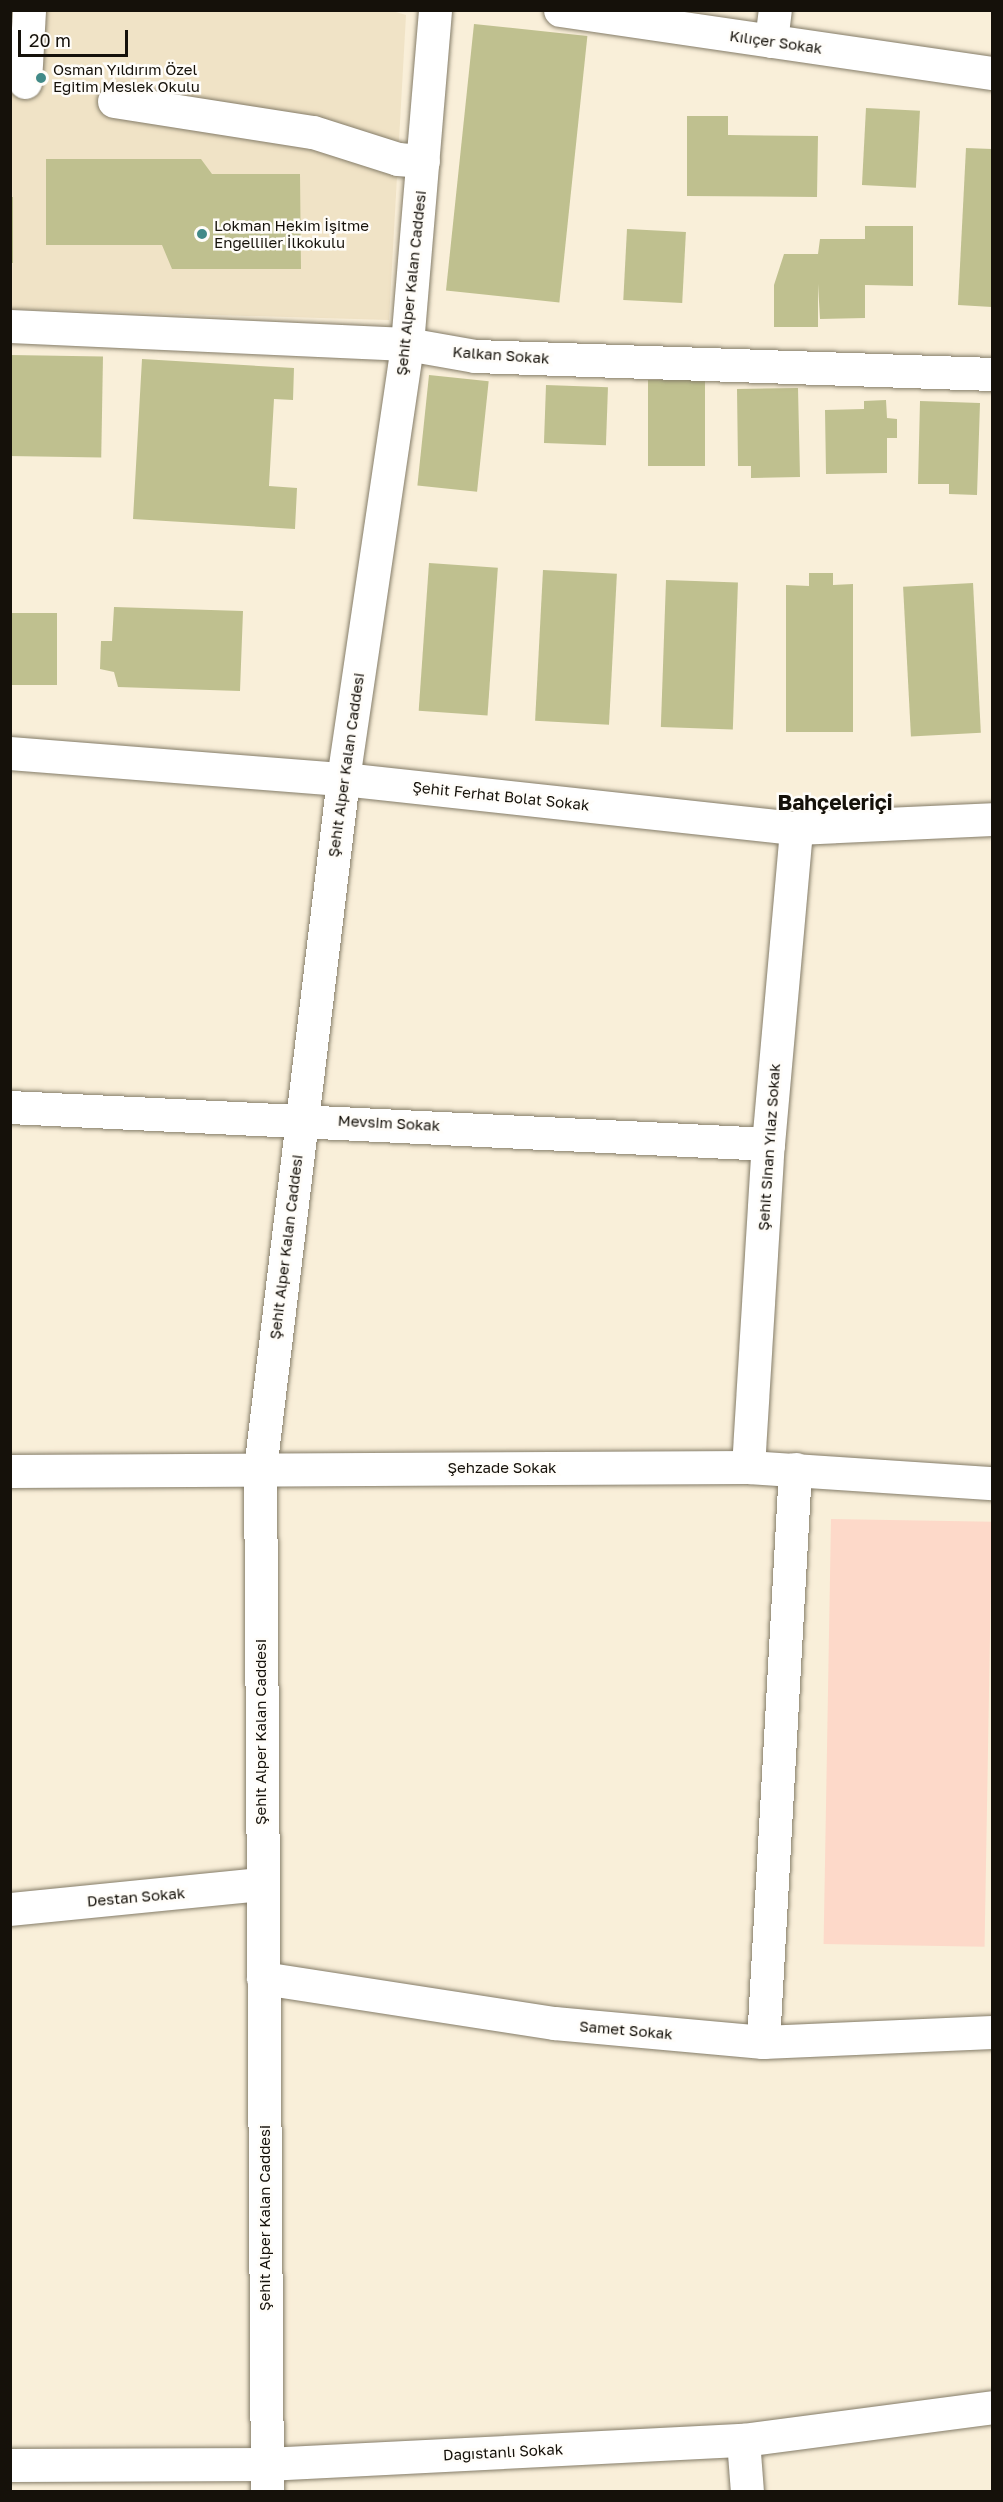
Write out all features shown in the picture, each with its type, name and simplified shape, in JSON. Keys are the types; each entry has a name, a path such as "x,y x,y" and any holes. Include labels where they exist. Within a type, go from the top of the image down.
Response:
{"street":[{"path":"25,82 29,10"},
{"name":"Şehit Alper Kalan Caddesi","path":"266,2478 260,1469 343,779 407,344 435,10"},
{"name":"Kılıçer Sokak","path":"560,10 773,26 993,73"},
{"path":"114,101 314,132 398,159 423,161"},
{"name":"Kalkan Sokak","path":"10,326 407,344 475,356 993,374"},
{"name":"Şehit Ferhat Bolat Sokak","path":"10,753 343,779 796,828 993,819"},
{"name":"Şehit Sinan Yılaz Sokak","path":"748,1467 768,1144 796,828"},
{"name":"Mevsim Sokak","path":"10,1107 302,1118 768,1144"},
{"name":"Şehzade Sokak","path":"10,1471 748,1467 993,1483"},
{"path":"763,2042 795,1469"},
{"name":"Destan Sokak","path":"10,1909 262,1884"},
{"name":"Samet Sokak","path":"263,1978 554,2023 763,2042 993,2032"},
{"name":"Dağıstanlı Sokak","path":"10,2465 266,2478 743,2440 993,2407"},
{"path":"743,2440 747,2492"}],"shaded area":[{"name":"Lokman Hekim İşitme Engelliler İlkokulu","path":"389,10 406,15 389,320 11,309 11,11"},
{"path":"831,1519 992,1522 985,1947 824,1944"}],"building":[{"path":"474,24 587,36 559,302 446,291"},
{"path":"866,108 920,111 916,188 862,185"},
{"path":"687,116 728,116 728,135 818,136 817,197 687,196"},
{"path":"966,148 992,149 992,307 958,305"},
{"path":"46,159 201,159 212,174 300,174 301,269 172,269 162,245 46,245"},
{"path":"10,197 13,197 13,263 10,263"},
{"path":"865,226 913,226 913,286 865,285 865,318 820,319 818,284 818,327 774,327 774,285 784,254 818,254 820,239 865,239"},
{"path":"627,229 686,232 682,303 623,300"},
{"path":"10,355 103,357 101,458 10,456"},
{"path":"142,359 294,368 293,400 274,399 269,486 297,488 295,529 133,519"},
{"path":"429,375 489,381 477,492 417,485"},
{"path":"648,380 705,380 705,466 648,466"},
{"path":"546,385 608,387 606,445 544,443"},
{"path":"798,388 800,477 751,478 751,466 738,466 737,389"},
{"path":"886,400 887,418 897,419 897,438 887,438 887,473 826,474 825,410 864,409 864,401"},
{"path":"920,401 980,403 977,495 949,494 949,484 918,484"},
{"path":"429,563 498,568 488,715 419,711"},
{"path":"543,570 617,574 609,725 535,721"},
{"path":"809,573 833,573 833,585 853,584 853,732 786,732 786,585 809,586"},
{"path":"666,580 738,583 733,729 661,727"},
{"path":"973,583 981,733 911,736 903,587"},
{"path":"114,607 243,611 240,691 118,687 114,672 100,669 101,641 112,641"},
{"path":"10,613 57,613 57,685 10,685"}],"place":[{"name":"Osman Yıldırım Özel Eğitim Meslek Okulu","path":"41,78"},
{"name":"Lokman Hekim İşitme Engelliler İlkokulu","path":"202,234"}],"district":[{"name":"Bahçeleriçi","path":"835,802"}]}
